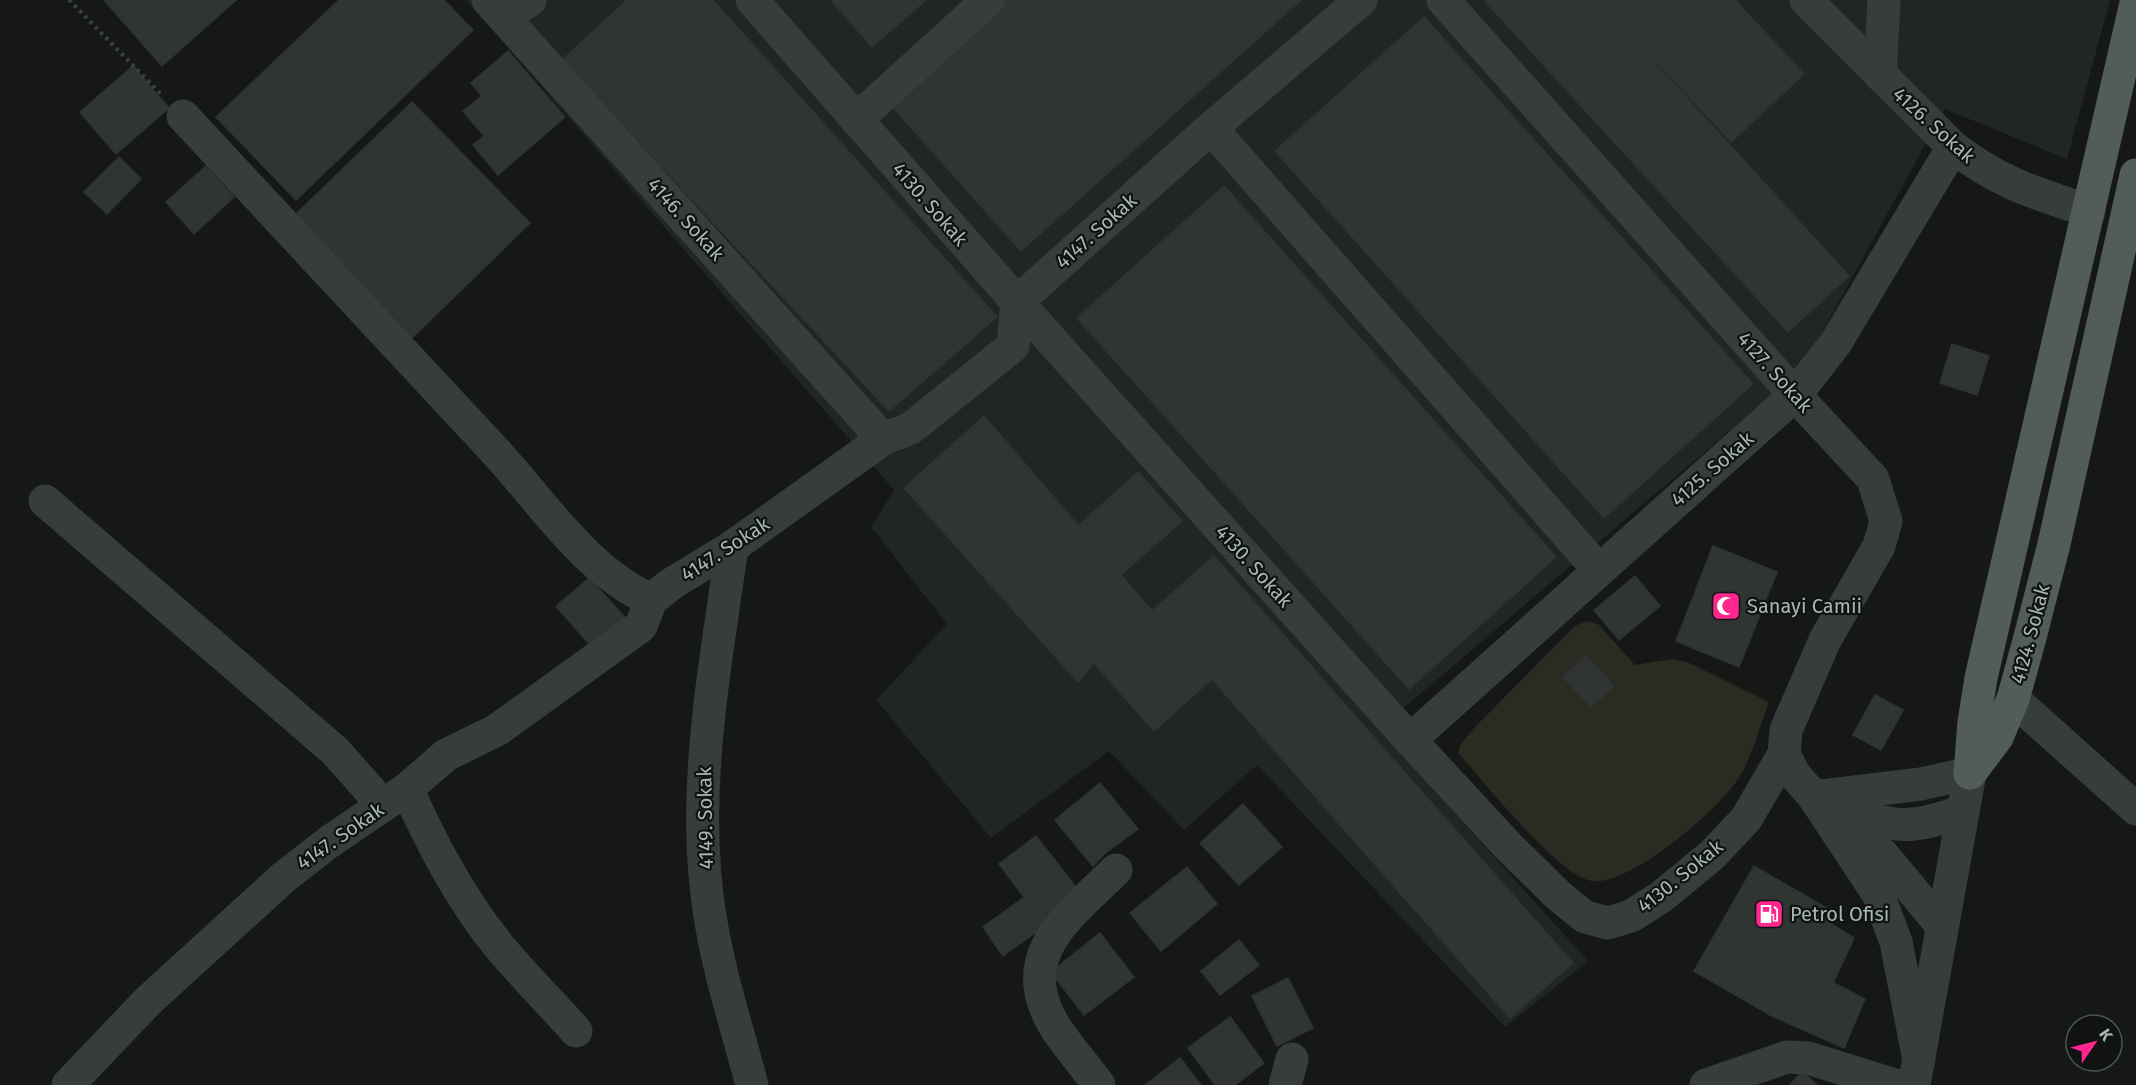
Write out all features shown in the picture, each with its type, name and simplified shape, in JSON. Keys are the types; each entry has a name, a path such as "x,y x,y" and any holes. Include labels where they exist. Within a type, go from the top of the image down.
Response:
{"main road":[{"path":"1970,773 1974,722 1981,678 2136,3"},
{"name":"4124. Sokak","path":"1970,773 1997,737 2013,699 2054,544 2136,175"}],"street":[{"name":"4130. Sokak","path":"752,0 1017,302 1410,740 1508,846 1559,896 1585,917 1608,922 1631,916 1712,855 1746,819 1784,754"},
{"path":"856,120 988,0"},
{"name":"4147. Sokak","path":"68,1085 148,1001 245,911 329,842 395,797 446,755 497,730 641,626 651,600 671,584 732,547 883,439 911,428 1012,346 1017,302 1211,128 1361,0"},
{"name":"4127. Sokak","path":"1443,0 1795,396 1873,479 1886,521 1879,546 1825,640 1786,730 1784,754"},
{"name":"4126. Sokak","path":"1806,0 1953,147 1973,163 2011,185 2089,211"},
{"path":"1880,75 1884,0"},
{"name":"4146. Sokak","path":"507,6 883,439"},
{"path":"183,116 521,478 577,544 626,589 651,600"},
{"path":"1211,128 1598,569"},
{"name":"4125. Sokak","path":"1410,740 1598,569 1795,396 1835,344 1953,147"},
{"path":"45,501 311,730 359,775 395,797 439,855 498,944 576,1031"},
{"name":"4149. Sokak","path":"732,547 704,758 702,832 711,922 752,1085"},
{"path":"2013,699 2131,795"},
{"path":"1784,754 1794,774 1814,797 1878,894 1896,942 1916,1073"},
{"path":"1814,797 1921,784 1970,773"},
{"name":"4124. Sokak","path":"1916,1073 1970,773"},
{"path":"1814,797 1892,825 1930,823 1964,811"},
{"path":"1814,797 1882,855 1942,926"},
{"path":"1098,1085 1058,1030 1040,995 1039,978 1046,946 1057,929 1116,870"},
{"path":"1706,1085 1787,1057 1808,1058 1895,1085"}],"path":[{"path":"69,0 183,116"}],"shaded area":[{"path":"466,0 2110,0 2067,159 1945,109 1802,369 1379,729 1588,961 1505,1027 1257,765 1184,830 1109,751 991,838 876,700 947,624 871,527 894,490"},
{"path":"1586,621 1598,624 1635,665 1672,659 1687,662 1769,702 1742,773 1725,795 1690,829 1668,846 1624,874 1604,880 1588,880 1573,873 1557,860 1520,824 1458,753 1460,745 1474,728 1575,626"}],"building":[{"path":"104,0 236,0 162,66"},
{"path":"339,0 444,0 473,30 296,200 216,117"},
{"path":"627,0 713,0 997,317 889,411 562,60"},
{"path":"831,0 926,0 872,47"},
{"path":"1004,0 1301,0 1021,251 889,103"},
{"path":"1484,0 1598,0 1849,276 1788,332"},
{"path":"1599,0 1735,0 1804,74 1731,142"},
{"path":"1424,17 1753,384 1604,518 1275,151"},
{"path":"508,51 565,117 498,175 473,145 484,136 463,111 482,96 471,83"},
{"path":"133,66 169,108 116,154 80,112"},
{"path":"412,102 530,223 412,338 294,216"},
{"path":"119,157 141,179 107,214 84,192"},
{"path":"206,166 234,197 194,234 166,202"},
{"path":"1224,186 1556,557 1409,689 1077,318"},
{"path":"1952,344 1989,356 1977,395 1940,383"},
{"path":"984,416 1152,611 1094,663 1078,682 904,488"},
{"path":"1138,472 1182,521 1121,575 1078,526"},
{"name":"Sanayi Camii","path":"1713,546 1777,572 1739,667 1676,641"},
{"path":"1214,556 1573,963 1510,1018 1152,611"},
{"path":"1635,576 1660,606 1619,640 1594,610"},
{"path":"589,578 629,622 596,652 556,606"},
{"path":"1152,611 1212,679 1154,731 1094,663"},
{"path":"1586,656 1614,686 1591,707 1563,677"},
{"path":"1875,695 1903,710 1881,750 1853,735"},
{"path":"1100,783 1138,829 1104,854 1093,866 1055,820"},
{"path":"1243,804 1282,847 1239,885 1200,843"},
{"path":"1036,836 1079,891 1048,915 1030,893 1024,897 999,864"},
{"path":"1754,866 1830,910 1770,1015 1694,971"},
{"path":"1187,867 1217,904 1161,951 1130,913"},
{"path":"1030,893 1051,921 1003,956 983,927"},
{"path":"1825,920 1854,938 1833,983 1799,965"},
{"path":"1100,933 1134,977 1084,1015 1051,972"},
{"path":"1239,940 1259,965 1220,995 1201,971"},
{"path":"1799,965 1865,999 1844,1048 1770,1015"},
{"path":"1288,978 1313,1028 1277,1046 1252,996"},
{"path":"1230,1017 1264,1063 1235,1085 1215,1085 1188,1048"},
{"path":"1180,1058 1201,1085 1145,1085"},
{"path":"1802,1071 1817,1085 1790,1085"}],"place":[{"name":"Sanayi Camii","path":"1726,606"},
{"name":"Petrol Ofisi","path":"1769,914"}]}
